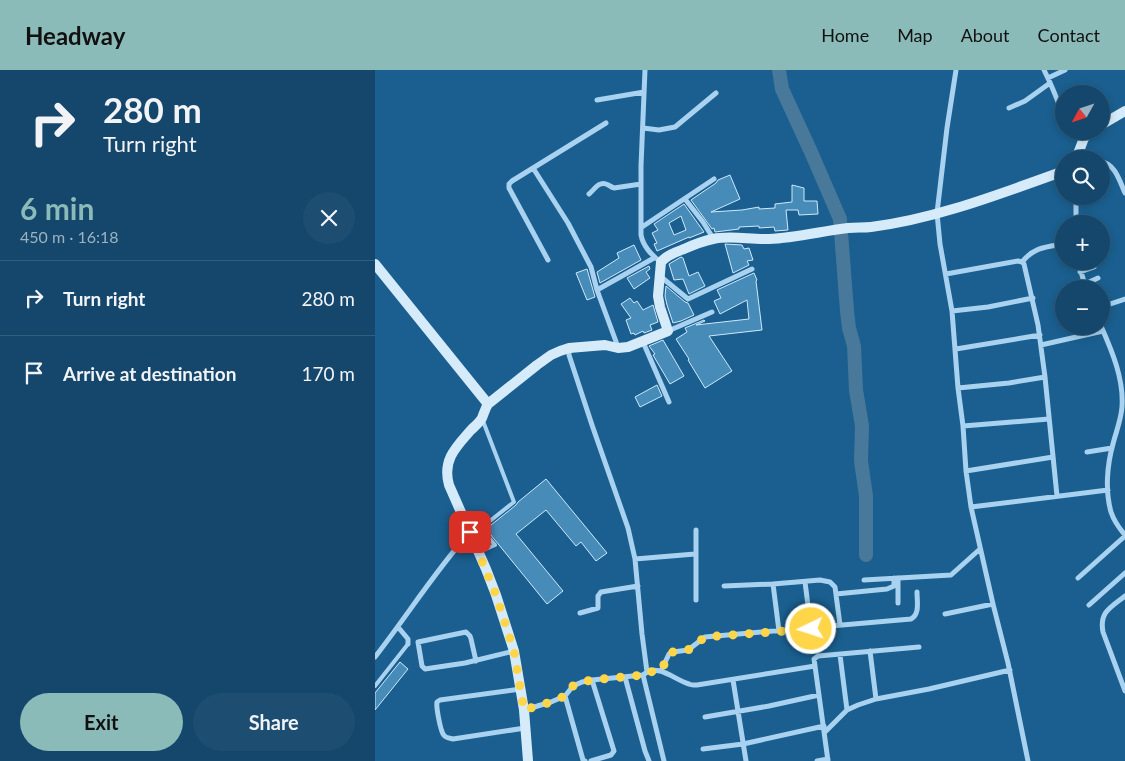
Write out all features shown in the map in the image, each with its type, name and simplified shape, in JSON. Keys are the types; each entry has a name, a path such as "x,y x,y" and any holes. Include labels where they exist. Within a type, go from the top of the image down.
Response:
{"street":[{"path":"645,70 641,184 642,239 658,260 660,276 658,296 668,331"},
{"path":"956,70 937,213 952,311 966,471 971,507 1010,670 1028,761"},
{"path":"1044,70 1055,93"},
{"path":"1009,108 1025,100 1065,70"},
{"path":"597,100 644,92"},
{"path":"643,128 659,130 675,126 716,93"},
{"path":"1110,120 1125,112"},
{"path":"547,260 509,188 509,184 606,123"},
{"path":"1110,165 1115,171 1125,193"},
{"path":"533,168 568,223 591,267 597,290 619,348"},
{"path":"597,290 676,252 713,239 781,238 911,220 1009,191 1055,174"},
{"path":"642,227 714,179"},
{"path":"589,194 602,183 613,188 641,184"},
{"path":"685,199 703,222 713,239"},
{"path":"1022,262 1035,250 1055,246"},
{"path":"946,274 1018,261 1022,262"},
{"path":"1022,262 1033,298 1040,335 1057,496"},
{"path":"375,264 488,404"},
{"path":"660,276 688,299 752,269"},
{"path":"1083,280 1080,272 1086,270"},
{"path":"952,311 988,307 1033,298"},
{"path":"1110,304 1125,299"},
{"path":"528,761 524,710 514,651 496,595 449,485 447,478 448,461 454,450 482,419 488,404 551,355 569,348 605,345 628,348 712,312"},
{"path":"955,349 1040,335"},
{"path":"1041,345 1077,335"},
{"path":"1078,578 1125,536 1111,513 1108,490 1112,448 1121,415 1124,389 1105,335"},
{"path":"643,342 669,402"},
{"path":"569,348 569,356 629,528 638,586 645,673 663,761"},
{"path":"959,388 1045,377"},
{"path":"963,426 1049,419"},
{"path":"1087,452 1112,448"},
{"path":"966,471 1053,457"},
{"path":"971,507 1108,490"},
{"path":"696,530 696,600"},
{"path":"375,657 442,565 470,532"},
{"path":"864,580 951,575 980,549"},
{"path":"635,559 695,554"},
{"path":"1089,605 1125,573"},
{"path":"836,594 887,589 894,586 896,578"},
{"path":"896,578 898,604"},
{"path":"724,586 820,580 830,582 835,587 840,625"},
{"path":"805,582 811,629"},
{"path":"773,584 779,631"},
{"path":"580,613 598,608 598,596 601,592 638,586"},
{"path":"661,671 669,654 688,650 705,637 911,620 917,613 917,592"},
{"path":"1125,596 1103,615 1102,625 1125,691"},
{"path":"945,614 993,604"},
{"path":"398,626 408,639 408,644"},
{"path":"476,660 471,639 466,632 418,642 424,668 465,664 514,651"},
{"path":"817,761 828,760 813,660 816,657 919,647"},
{"path":"870,651 876,699"},
{"path":"840,655 847,710"},
{"path":"524,710 565,696 577,684 592,680 661,671 689,685 697,686 815,666"},
{"path":"825,732 847,710 858,704 1010,670"},
{"path":"625,677 649,761"},
{"path":"591,761 611,755 614,751 592,680"},
{"path":"733,680 746,761"},
{"path":"521,689 440,700 437,702 436,707 442,734 453,739 525,728"},
{"path":"705,717 819,695"},
{"path":"565,696 583,760 585,761"},
{"path":"703,749 743,744 824,726"}],"lane":[{"path":"479,552 495,545 481,528 514,502 482,419"},
{"path":"375,686 408,644"}],"building":[{"path":"730,175 740,199 711,212 759,207 759,209 775,208 775,204 792,202 792,185 804,188 804,201 817,201 818,214 799,215 798,210 786,210 788,230 775,231 774,227 759,228 759,226 739,227 739,229 715,232 714,228 712,229 691,200 718,180"},
{"path":"684,204 704,232 657,251 654,244 657,243 652,233 658,230 654,224","holes":["681,216 686,230 674,235 669,223"]},
{"path":"725,244 742,245 744,249 749,248 753,260 747,261 749,265 733,273"},
{"path":"634,245 641,260 600,283 597,272 619,258 617,253"},
{"path":"681,257 689,276 698,272 705,286 689,294 683,279 674,280 669,264"},
{"path":"649,266 650,269 646,272 650,278 634,289 627,278"},
{"path":"587,269 595,297 587,300 576,273"},
{"path":"754,273 757,280 762,330 709,336 732,371 705,388 676,339 687,332 685,328 704,320 696,325 749,319 747,300 720,314 714,301 721,298 717,290"},
{"path":"666,286 688,303 694,315 673,323 665,296"},
{"path":"630,298 634,303 637,301 643,310 653,305 658,322 650,325 652,330 644,333 643,331 635,335 634,333 631,334 626,320 631,318 621,304"},
{"path":"663,340 684,376 670,384 649,346"},
{"path":"657,385 662,396 640,407 635,397"},
{"path":"546,479 607,553 596,561 581,542 576,546 546,510 516,534 563,591 547,604 486,529"},
{"path":"400,662 408,669 375,710 375,693"}],"waterway":[{"path":"779,70 782,89 840,219 847,311 854,346 856,390 862,426 861,461 866,496 866,555"}],"route":[{"path":"470,532 496,595 514,651 524,710 565,696 573,686 582,682 661,671 669,654 688,650 705,637 811,629"}]}
